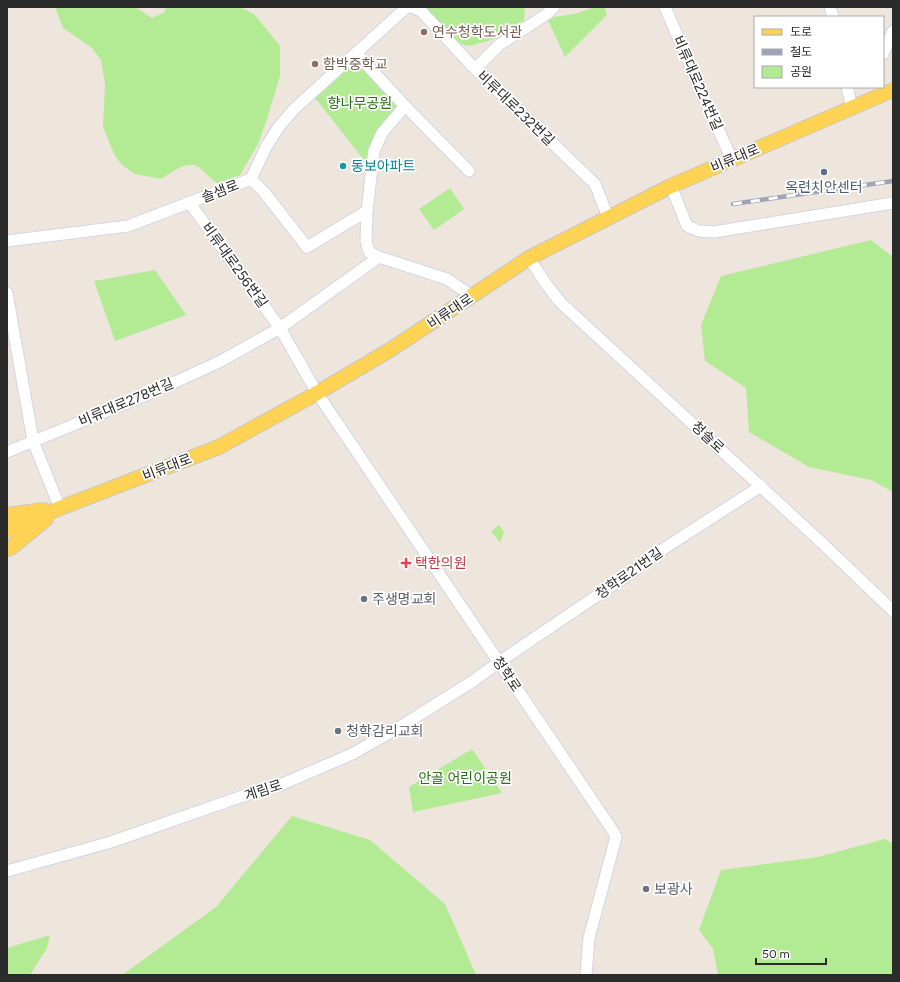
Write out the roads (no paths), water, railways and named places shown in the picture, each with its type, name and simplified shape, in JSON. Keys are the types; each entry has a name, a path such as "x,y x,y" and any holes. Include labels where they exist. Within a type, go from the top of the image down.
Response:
{"main road":[{"name":"비류대로","path":"7,531 60,508 219,447 317,394 390,350 529,258 671,186 852,108 876,92 893,90"},
{"path":"7,515 60,508"},
{"path":"7,549 12,547 60,508"}],"street":[{"name":"솔샘로","path":"7,241 128,226 251,179 266,147 278,128 294,109 407,7"},
{"name":"비류대로232번길","path":"412,7 421,11 475,69 595,184 608,217"},
{"path":"475,69 500,45 547,14 554,7"},
{"name":"비류대로224번길","path":"665,7 732,160"},
{"path":"884,52 893,30"},
{"path":"356,53 405,106 469,171"},
{"path":"847,88 852,108"},
{"path":"405,106 382,133 374,151 367,211 366,241 370,252 380,257 447,279 472,296"},
{"path":"251,179 264,192 307,246 367,211"},
{"path":"671,186 687,226 699,231 714,232 893,203"},
{"name":"비류대로256번길","path":"189,202 280,328 317,394"},
{"path":"280,328 380,257"},
{"name":"청솔로","path":"529,258 546,284 561,303 761,486 893,610"},
{"path":"7,293 33,441 60,508"},
{"name":"비류대로278번길","path":"7,452 151,393 218,362 280,328"},
{"name":"청학로","path":"317,394 616,837 589,938 586,975"},
{"name":"청학로21번길","path":"499,662 635,570 643,562 761,486"},
{"name":"계림로","path":"7,871 111,842 263,789 280,785 309,773 352,754 403,725 473,681 499,662"}],"railway":[{"path":"733,204 893,181"}],"place":[{"name":"연수청학도서관","path":"424,32"},
{"name":"함박중학교","path":"315,64"},
{"name":"동보아파트","path":"343,166"},
{"name":"옥련치안센터","path":"824,172"},
{"name":"택한의원","path":"406,563"},
{"name":"주생명교회","path":"364,599"},
{"name":"청학감리교회","path":"338,731"},
{"name":"보광사","path":"646,889"}],"park label":[{"name":"향나무공원","path":"360,103"},
{"name":"안골 어린이공원","path":"465,778"}]}
